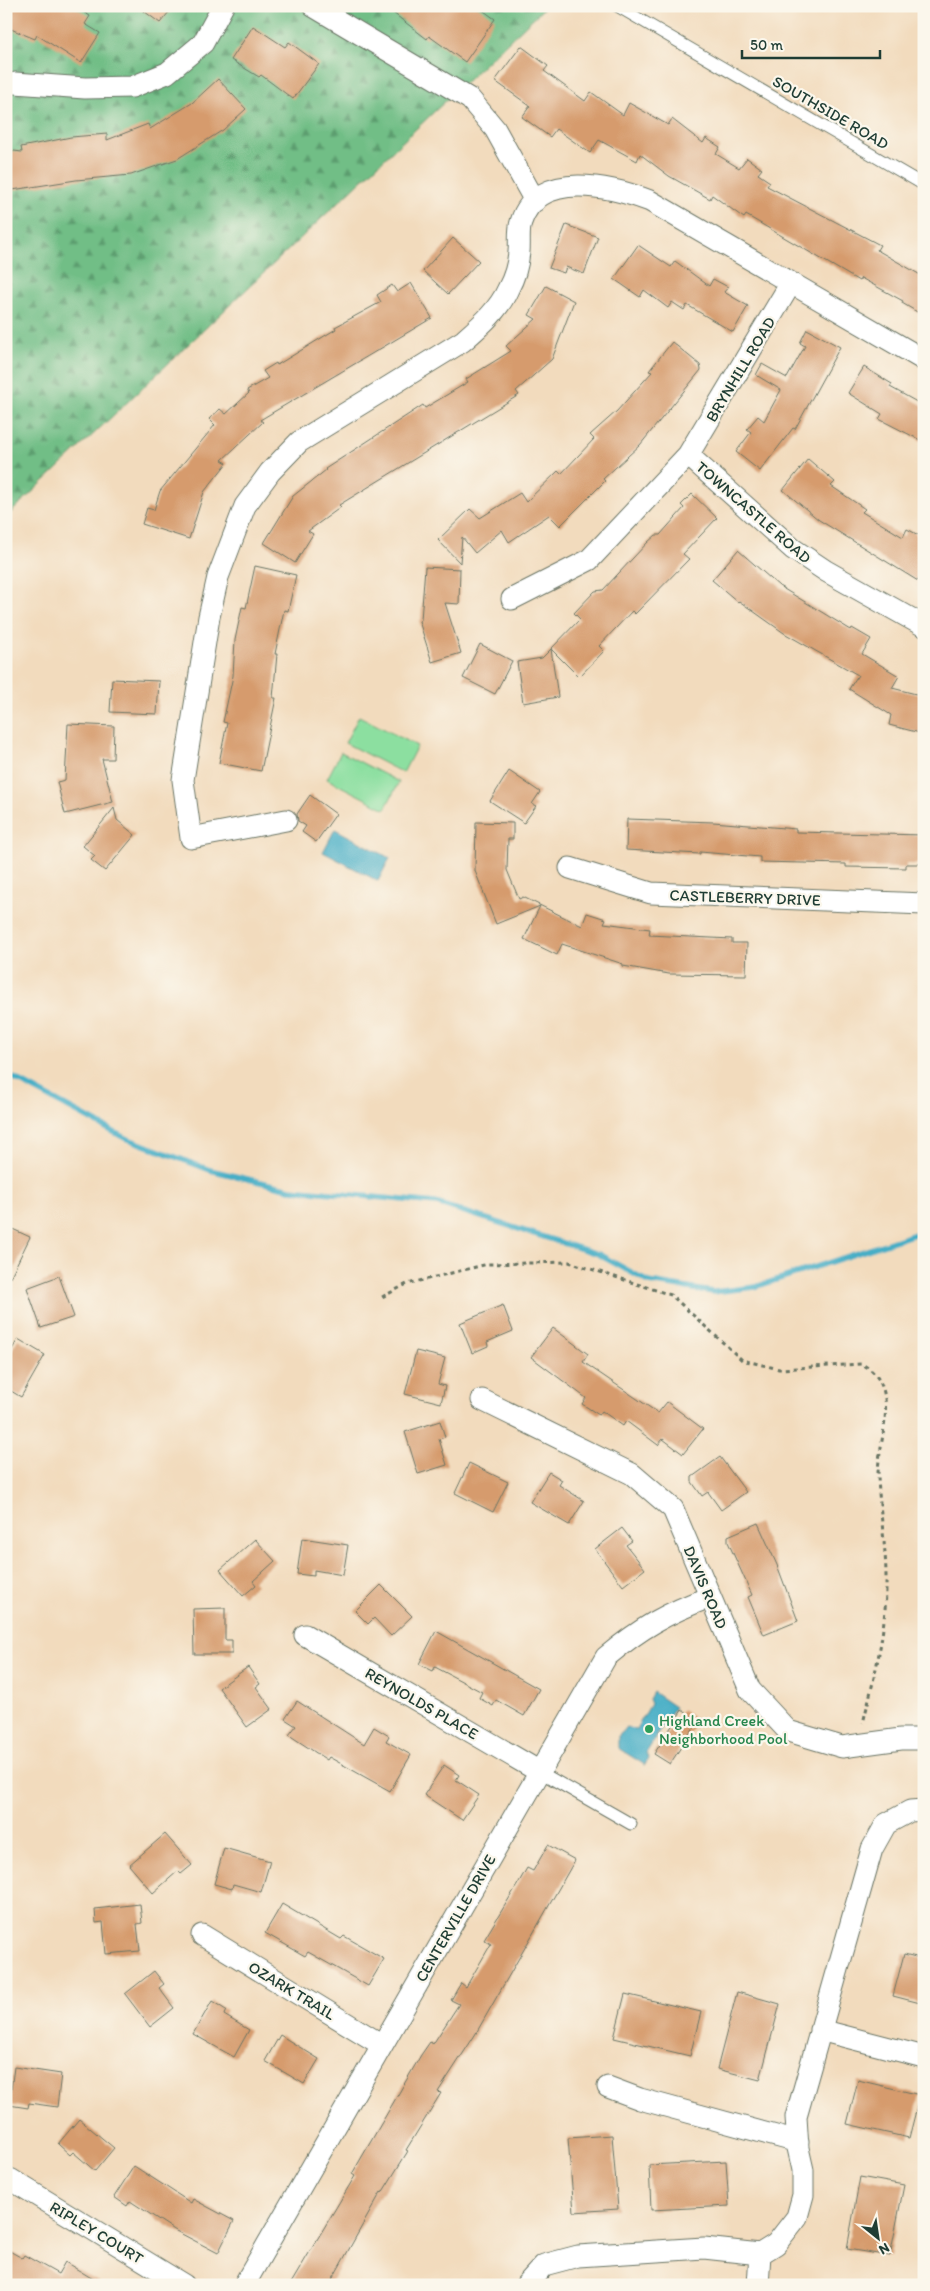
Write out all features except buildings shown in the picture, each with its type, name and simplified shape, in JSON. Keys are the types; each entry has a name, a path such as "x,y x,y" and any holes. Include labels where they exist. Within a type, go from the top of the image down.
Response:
{"street":[{"path":"15,83 85,88 132,87 167,72 203,43 223,6"},
{"path":"313,6 470,99 495,129 535,201"},
{"path":"286,820 191,838 183,780 208,617 218,577 233,533 245,506 255,492 270,472 299,442 464,341 486,320 508,290 519,255 521,223 526,211 535,201 559,188 573,185 598,186 624,191 650,202 698,228 924,360"},
{"name":"BRYNHILL ROAD","path":"512,600 589,560 688,455 791,283"},
{"name":"TOWNCASTLE ROAD","path":"688,455 792,548 826,572 924,626"},
{"name":"CASTLEBERRY DRIVE","path":"570,868 651,894 924,904"},
{"name":"DAVIS ROAD","path":"482,1400 632,1474 673,1509 750,1690 788,1731 842,1747 901,1739 924,1739"},
{"name":"CENTERVILLE DRIVE","path":"244,2285 606,1656 635,1632 671,1611 710,1597"},
{"name":"REYNOLDS PLACE","path":"305,1635 540,1772"},
{"path":"526,2285 544,2265 578,2256 704,2248 760,2254 776,2244 797,2217 803,2195 803,2170 796,2116 872,1849 886,1824 910,1812 924,1810"},
{"name":"OZARK TRAIL","path":"202,1935 382,2045"},
{"path":"820,2030 924,2057"},
{"path":"608,2087 640,2099 798,2142"},
{"name":"RIPLEY COURT","path":"10,2178 184,2285"},
{"path":"758,2285 760,2254"}],"lane":[{"name":"SOUTHSIDE ROAD","path":"617,6 924,185"},
{"path":"540,1772 631,1824"}],"path":[{"path":"382,1297 407,1284 488,1264 569,1262 671,1295 742,1360 779,1369 862,1364 873,1370 884,1388 885,1419 878,1474 886,1578 882,1646 863,1723"}],"green space":[{"path":"6,6 546,6 6,517"},
{"path":"359,716 417,746 403,773 345,743"},
{"path":"341,752 399,782 385,809 327,779"}],"water":[{"path":"335,829 390,858 378,881 323,852"},
{"name":"Highland Creek Neighborhood Pool","path":"653,1692 675,1707 646,1753 648,1758 645,1765 618,1748 618,1736 627,1728 636,1729 651,1704 649,1699"}],"waterway":[{"path":"6,1074 123,1137 210,1170 290,1189 436,1203 598,1254 649,1282 713,1292 755,1287 924,1231"}],"place":[{"name":"Highland Creek Neighborhood Pool","path":"649,1729"}]}
